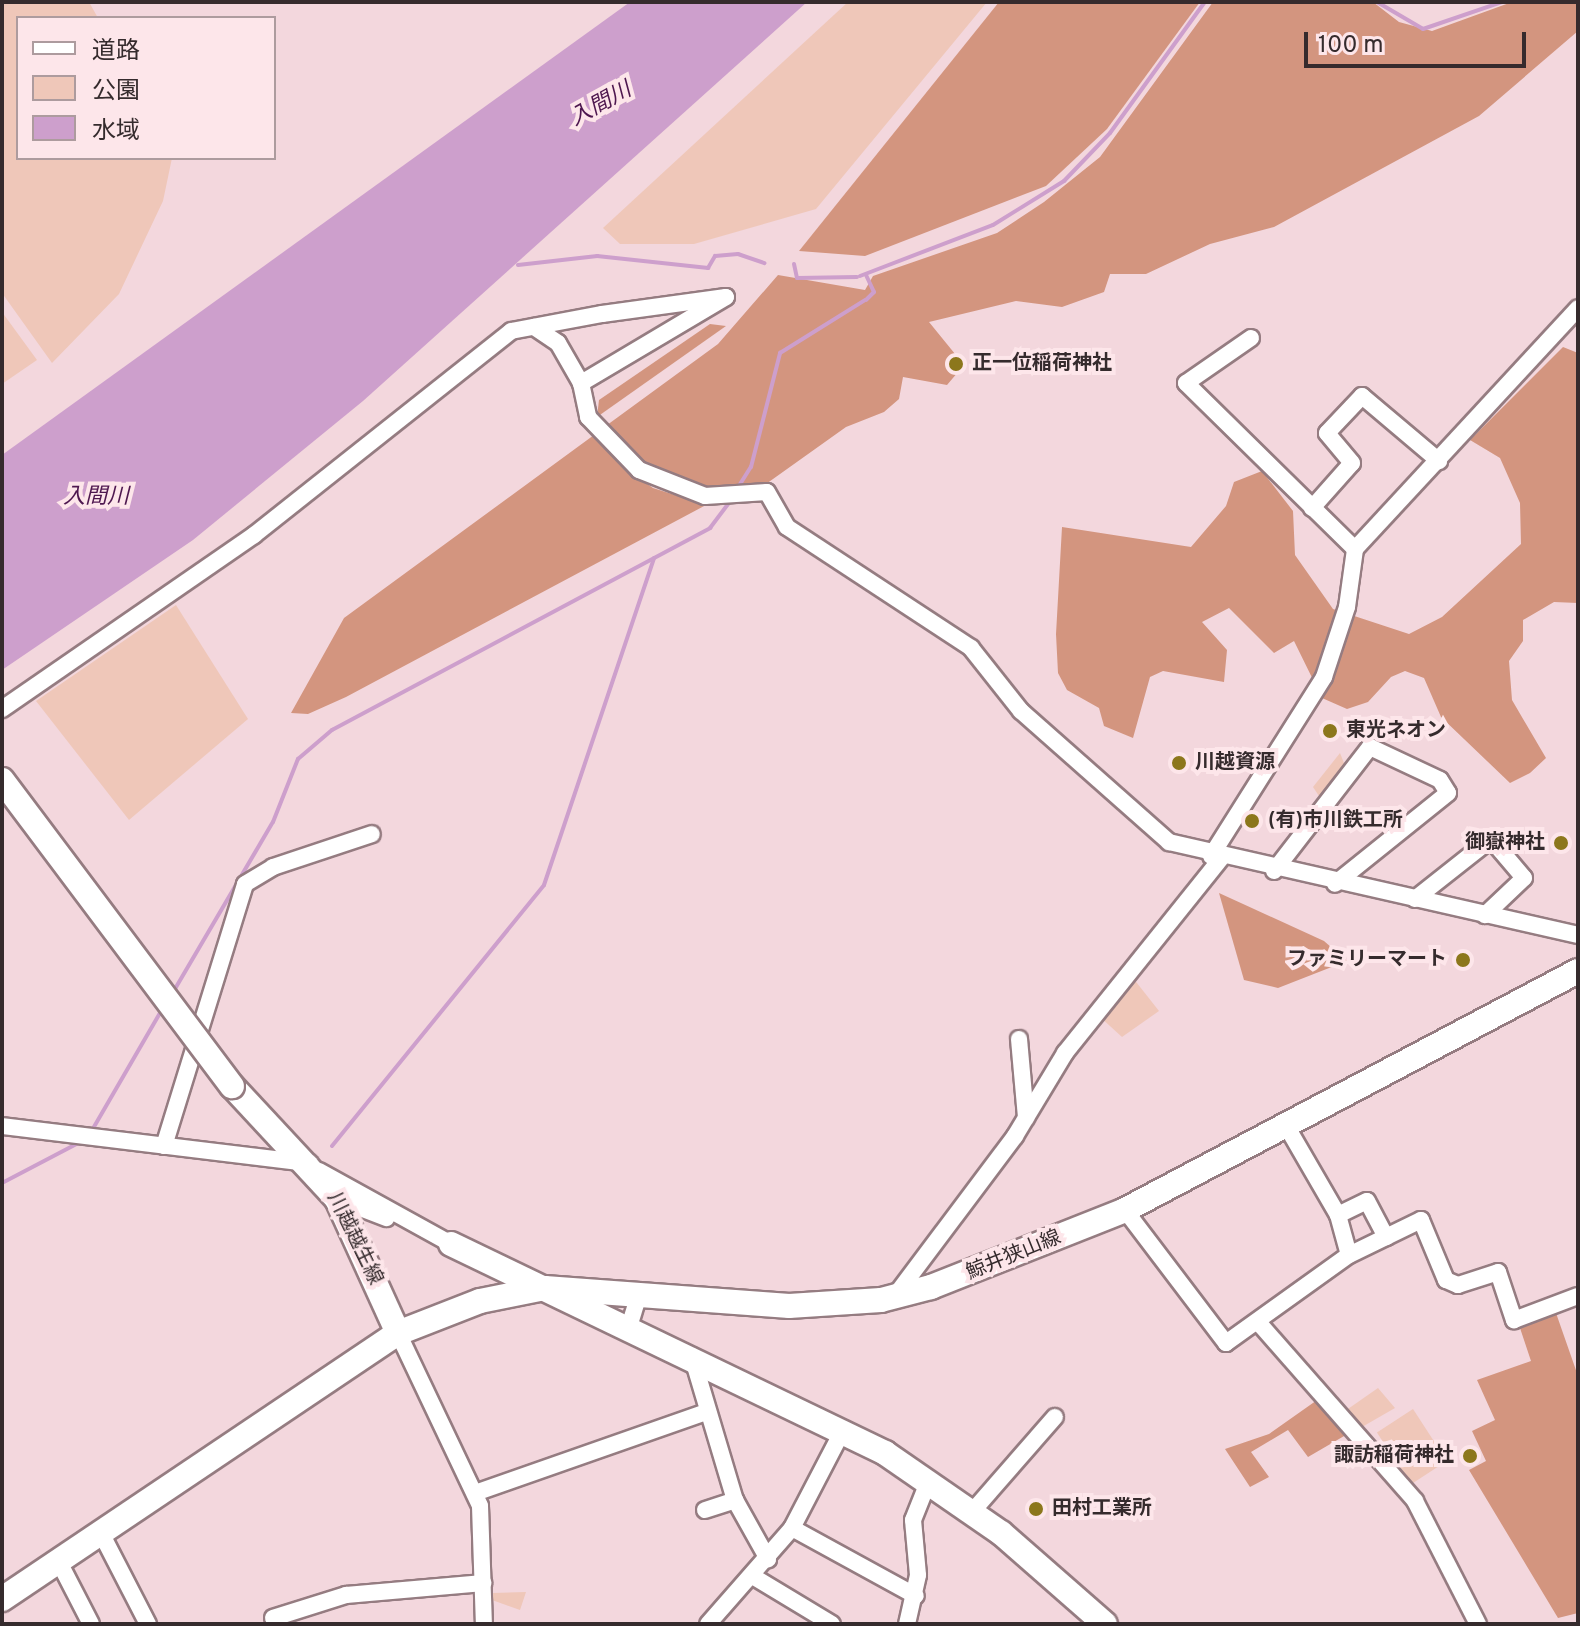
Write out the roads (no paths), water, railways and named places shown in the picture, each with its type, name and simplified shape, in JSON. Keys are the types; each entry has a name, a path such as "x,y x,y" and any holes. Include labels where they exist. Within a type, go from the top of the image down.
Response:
{"main road":[{"name":"川越越生線","path":"2,780 232,1086 314,1167 337,1199 398,1333"},
{"name":"鯨井狭山線","path":"398,1333 480,1301 545,1288 789,1306 894,1298 1125,1210 1578,971"},
{"path":"451,1244 692,1355 843,1430 929,1480 972,1512 1105,1624"},
{"path":"2,1599 398,1333"}],"street":[{"path":"2,709 254,535 388,433 477,352 534,327 726,297 581,383"},
{"path":"894,1298 1026,1118 1065,1053 1216,857 1324,677 1347,607 1355,549 1578,308"},
{"path":"534,327 558,343 581,383 588,417 639,470 705,496 767,492 787,527 971,648 1021,711 1169,842 1274,871 1578,935"},
{"path":"1251,338 1186,383 1355,549"},
{"path":"1312,508 1352,463 1327,433 1362,396 1439,461"},
{"path":"1274,871 1370,747 1440,780 1448,793 1335,884"},
{"path":"164,1146 245,884 273,867 372,834"},
{"path":"1415,899 1491,839 1524,878 1485,915"},
{"path":"1019,1039 1026,1118"},
{"path":"2,1126 314,1167 451,1244"},
{"path":"1287,1127 1338,1215 1349,1255"},
{"path":"337,1199 451,1244"},
{"path":"1338,1215 1367,1201 1386,1237"},
{"path":"1125,1210 1226,1343 1349,1255 1421,1220 1446,1280 1458,1285 1498,1272 1514,1320 1578,1296"},
{"path":"629,1327 639,1295"},
{"path":"1258,1322 1415,1501 1478,1624"},
{"path":"398,1333 475,1493 484,1624"},
{"path":"692,1355 703,1413 735,1500 768,1559"},
{"path":"475,1493 703,1413"},
{"path":"972,1512 1055,1417"},
{"path":"708,1624 754,1577 792,1528 843,1430"},
{"path":"907,1624 916,1596 913,1520 929,1480"},
{"path":"705,1510 735,1500"},
{"path":"792,1528 916,1596"},
{"path":"100,1531 148,1624"},
{"path":"58,1560 91,1624"},
{"path":"754,1577 832,1624"},
{"path":"273,1618 332,1597 483,1583"}],"water":[{"name":"入間川","path":"630,2 807,2 363,401 193,540 2,670 2,455"}],"waterway":[{"path":"860,276 993,225 1064,181 1110,133 1205,2"},
{"path":"1377,2 1423,29 1502,2"},
{"path":"518,265 597,256 708,268 715,256 738,254 764,263"},
{"path":"794,264 797,278 857,277"},
{"path":"866,275 874,292 866,300"},
{"path":"737,489 751,467 780,353 865,300"},
{"path":"172,994 273,822 298,759 332,730 710,528 729,503"},
{"path":"332,1146 544,885 654,558"},
{"path":"91,1132 163,1008"},
{"path":"2,1183 82,1141"}],"place":[{"name":"正一位稲荷神社","path":"956,364"},
{"name":"東光ネオン","path":"1330,731"},
{"name":"川越資源","path":"1179,763"},
{"name":"(有)市川鉄工所","path":"1252,821"},
{"name":"御嶽神社","path":"1561,843"},
{"name":"ファミリーマート","path":"1463,960"},
{"name":"諏訪稲荷神社","path":"1470,1456"},
{"name":"田村工業所","path":"1036,1509"}]}
